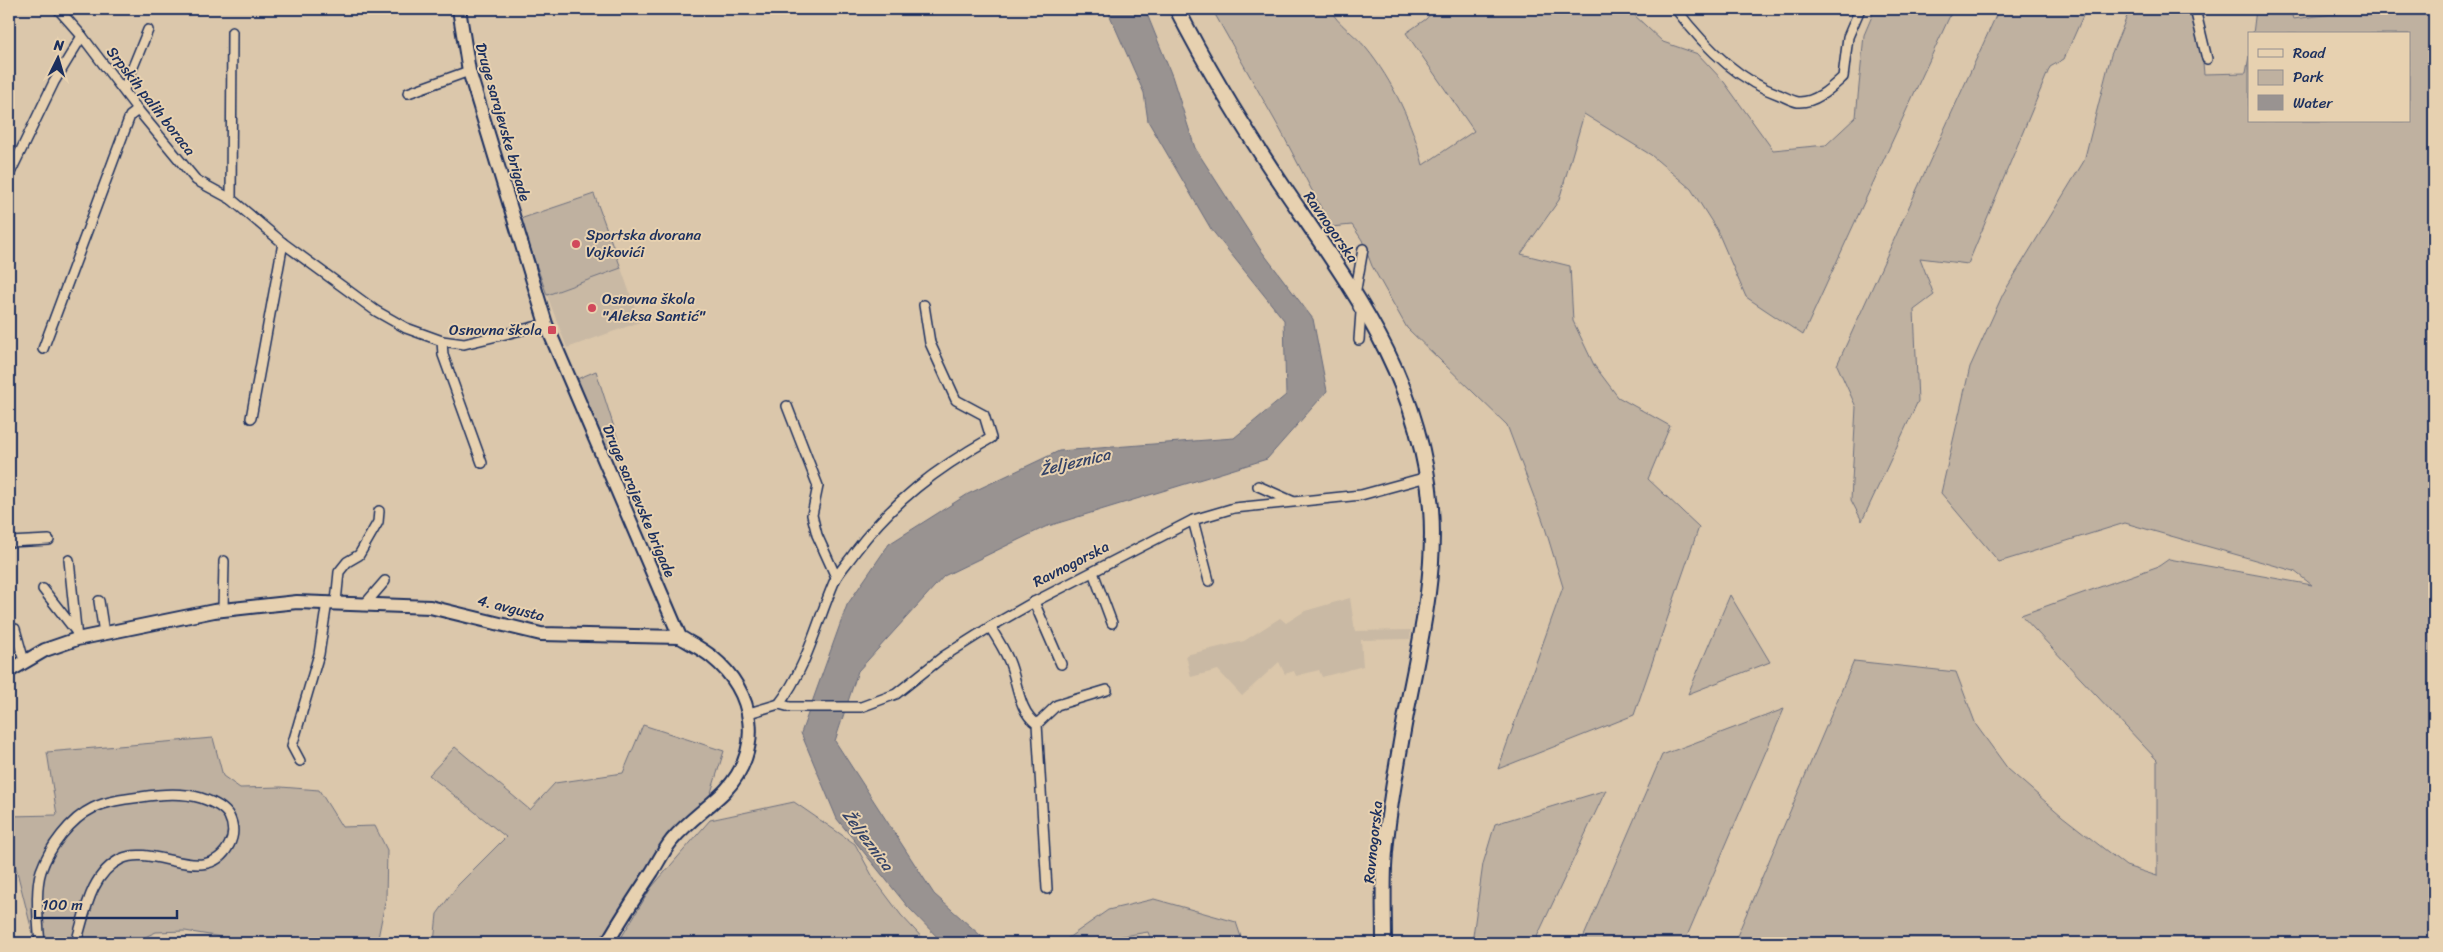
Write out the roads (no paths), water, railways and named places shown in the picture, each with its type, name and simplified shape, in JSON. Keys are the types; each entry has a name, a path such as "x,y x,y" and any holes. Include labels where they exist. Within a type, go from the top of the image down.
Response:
{"main road":[{"name":"Druge sarajevske brigade","path":"459,9 469,71 546,324 680,636"},
{"name":"Ravnogorska","path":"1177,9 1194,43 1237,116 1356,292 1390,355 1405,388 1416,422 1431,508 1430,574 1425,613 1400,743 1384,866 1384,943"},
{"name":"4. avgusta","path":"9,670 76,635 104,633 256,605 331,602 430,607 541,634 680,636"},
{"path":"606,943 671,841 689,822 726,790 741,768 750,747 752,730 749,712 728,673 712,657 680,636"}],"street":[{"name":"Srpskih palih boraca","path":"58,9 82,36 124,89 138,110 196,180 231,199 282,243 376,311 406,328 442,341 464,344 546,324"},
{"path":"1676,9 1694,33 1728,65 1762,89 1798,102 1824,95 1844,77 1848,37 1860,9"},
{"path":"2195,9 2207,59"},
{"path":"124,89 148,30"},
{"path":"231,199 232,32"},
{"path":"9,175 41,107 82,36"},
{"path":"408,93 469,71"},
{"path":"42,349 130,116 138,110"},
{"path":"251,418 282,243"},
{"path":"1359,340 1361,312 1354,299 1363,249"},
{"path":"749,712 779,704 790,690 806,655 836,577 874,526 917,485 951,461 991,438 984,415 956,400 930,343 924,305"},
{"path":"442,341 443,355 482,463"},
{"path":"787,406 818,486 812,515 817,535 836,577"},
{"name":"Ravnogorska","path":"779,704 790,707 860,707 896,694 944,656 990,627 1192,520 1234,508 1361,495 1426,477"},
{"path":"1258,486 1294,502"},
{"path":"300,761 292,746 319,654 339,572 347,562 359,555 378,522 379,511"},
{"path":"1192,520 1209,582"},
{"path":"9,542 49,540"},
{"path":"69,560 76,635"},
{"path":"223,610 224,562"},
{"path":"1093,572 1112,623"},
{"path":"366,603 385,581"},
{"path":"42,589 76,635"},
{"path":"99,601 104,633"},
{"path":"1034,602 1061,664"},
{"path":"990,627 1010,662 1024,709 1031,720 1037,724"},
{"path":"9,629 15,629 24,662"},
{"path":"307,669 319,654"},
{"path":"1037,724 1058,705 1107,690"},
{"path":"1037,724 1047,889"},
{"path":"40,943 38,909 40,873 63,834 74,821 93,808 121,799 175,794 198,797 211,802 229,815 234,828 233,839 227,849 214,861 192,864 137,854 120,859 108,869 99,878 89,898 76,943"}],"water":[{"name":"Željeznica","path":"1107,9 1145,9 1172,76 1195,148 1260,249 1313,319 1327,391 1267,459 1045,527 944,576 858,671 835,741 934,894 989,943 943,943 908,907 837,819 801,733 847,605 889,544 968,494 1059,451 1234,438 1286,395 1284,320 1211,229 1148,121 1144,93"}],"place":[{"name":"Sportska dvorana Vojkovići","path":"576,244"},
{"name":"Osnovna škola \"Aleksa Santić\"","path":"592,308"},
{"name":"Osnovna škola","path":"552,330"}]}
